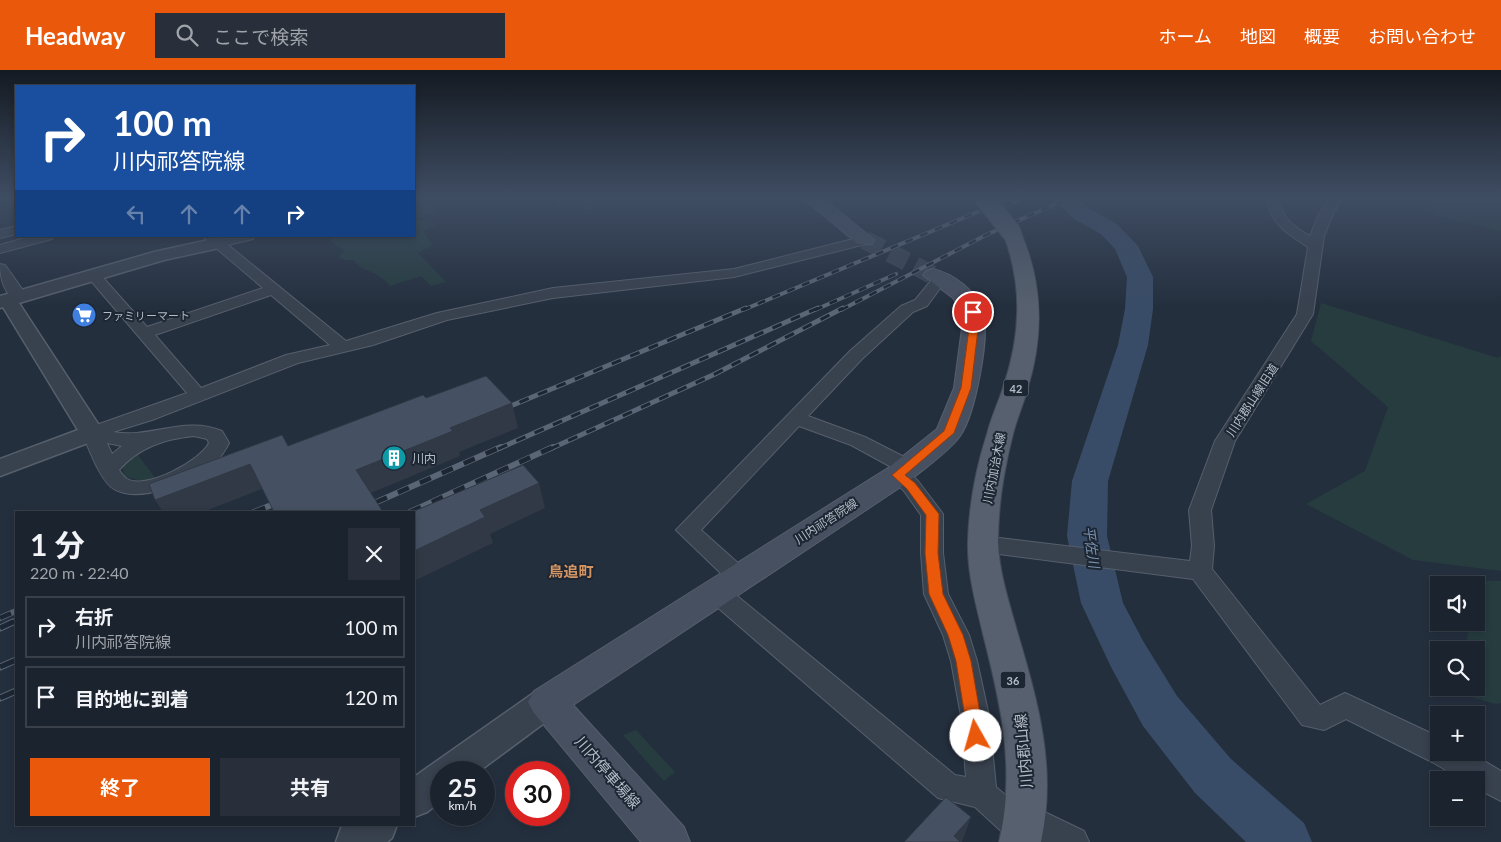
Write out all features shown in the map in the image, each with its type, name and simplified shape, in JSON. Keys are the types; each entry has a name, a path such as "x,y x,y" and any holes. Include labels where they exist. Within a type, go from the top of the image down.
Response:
{"main road":[{"path":"857,234 865,240"},
{"name":"川内加治木線","path":"983,544 984,523 998,440 1017,385 1029,321 1030,302 1026,269 1012,234"},
{"name":"川内祁答院線","path":"547,702 902,471 949,433 966,388 974,321 969,301 961,292 937,277"},
{"name":"川内郡山線","path":"983,544 992,600 1024,728 1027,772 1023,830"},
{"name":"川内停車場線","path":"547,702 669,842"}],"street":[{"path":"1299,234 1316,246"},
{"name":"川内郡山線旧道","path":"1200,571 1204,546 1200,510 1225,440 1272,369 1305,314 1316,246 1320,234"},
{"path":"0,249 43,237"},
{"path":"9,299 214,240 240,237"},
{"path":"214,240 343,347"},
{"path":"0,468 292,359 343,347 443,316 553,293 734,273 865,240"},
{"path":"0,268 9,299 92,433 109,469 117,481 125,486 157,484 202,463 214,454 220,443 217,437 208,431 158,435 132,440 92,433"},
{"path":"93,275 198,395"},
{"path":"937,277 921,303 907,309 856,355 687,530 728,586 948,788 982,794 1023,830 1073,842"},
{"path":"143,334 272,290"},
{"path":"795,418 858,441 902,471 932,514 932,553 936,594 956,635 964,661 974,716 982,794"},
{"path":"109,469 123,453 158,435"},
{"path":"983,544 1200,571 1312,716 1324,718 1345,705 1430,747"},
{"path":"465,761 547,702"},
{"path":"1460,761 1501,787"},
{"path":"415,798 430,787"},
{"path":"355,842 377,826"}],"green space":[{"path":"415,234 425,234 433,245 418,253 446,282 431,286 421,276 390,286 380,277 358,265 353,260 345,260 338,257 344,250 329,240 336,237 415,237"},
{"path":"1321,303 1498,358 1501,356 1501,571 1413,560 1306,504 1365,471 1388,407 1311,341"},
{"path":"135,451 156,479 143,481 125,477 123,473 124,466"},
{"path":"1485,581 1501,581 1501,703 1496,704 1474,698 1474,696 1485,696 1485,641 1467,641 1468,631 1485,631"},
{"path":"636,730 675,772 664,781 623,735"}],"building":[{"path":"486,376 512,403 450,428 453,431 356,470 382,511 274,511 250,464 155,500 149,484 282,435 288,446 423,395 426,398"},
{"path":"523,465 539,483 480,510 485,517 415,551 414,511"},
{"path":"946,797 971,817 954,836 960,842 904,842"}],"waterway":[{"name":"平佐川","path":"1114,234 1126,246 1140,277 1139,309 1133,345 1090,481 1087,536 1102,603 1127,654 1160,711 1213,776 1285,842"}],"tunnel":[{"path":"865,240 933,275"}],"railway":[{"path":"743,310 925,234"},
{"path":"841,310 988,234"},
{"path":"815,310 896,274"},
{"path":"501,410 746,308"},
{"path":"498,449 818,308"},
{"path":"550,449 715,374 843,308"},
{"path":"356,511 501,447"},
{"path":"412,511 553,447"},
{"path":"256,511 284,500"},
{"path":"0,618 15,611"},
{"path":"11,623 15,621"},
{"path":"0,628 13,622"},
{"path":"0,667 15,660"},
{"path":"0,698 15,691"}],"place":[{"name":"ファミリーマート","path":"84,315"},
{"name":"川内","path":"394,458"}],"district":[{"name":"鳥追町","path":"571,571"}],"route":[{"path":"973,312 974,321 966,388 949,433 898,475 911,486 932,514 932,553 936,594 956,635 964,661 976,736"}]}
